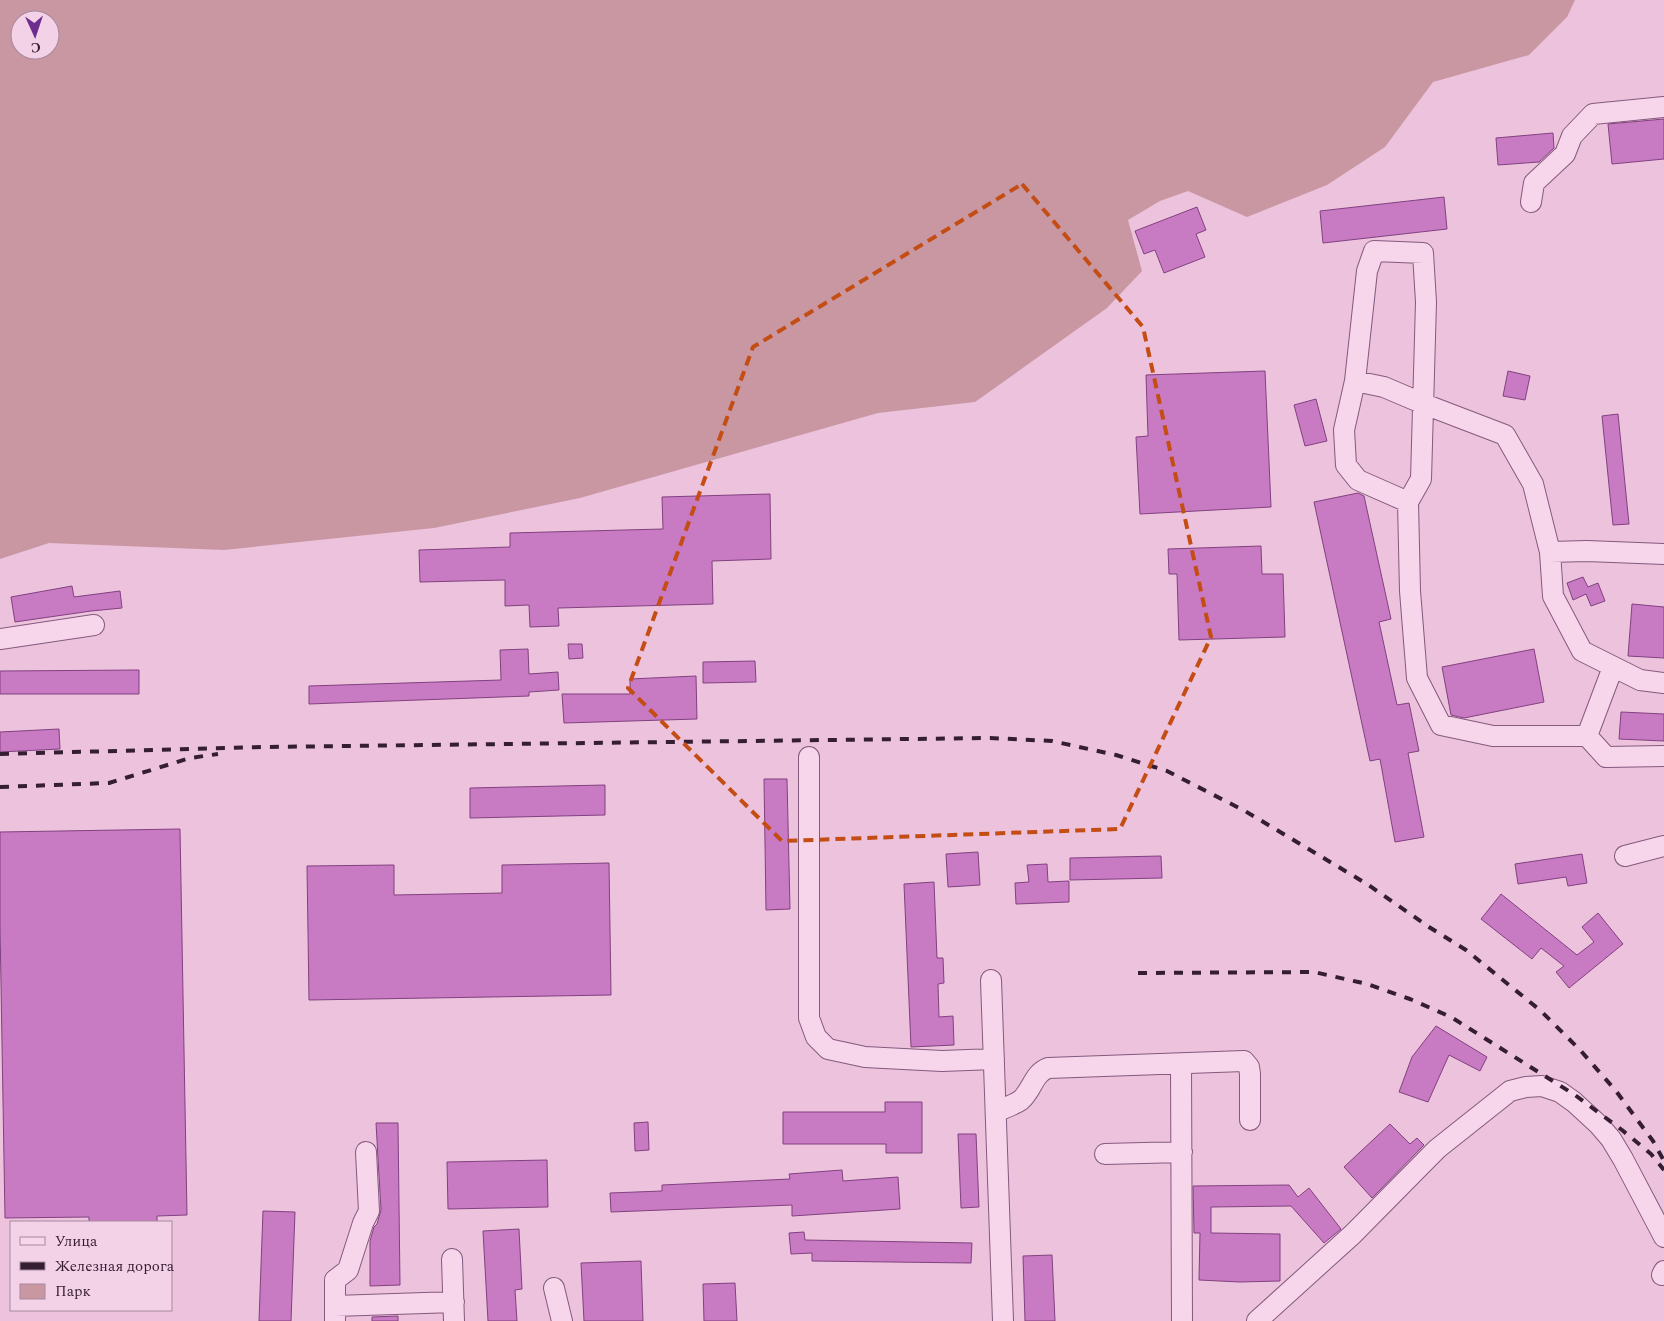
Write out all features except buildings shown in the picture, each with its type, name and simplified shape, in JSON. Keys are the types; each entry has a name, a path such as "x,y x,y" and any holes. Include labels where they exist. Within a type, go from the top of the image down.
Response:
{"street":[{"path":"1531,202 1534,183 1565,154 1572,136 1593,114 1664,107"},
{"path":"1408,502 1358,480 1346,465 1344,430 1355,381 1367,271 1374,251 1423,253 1426,302 1424,404 1421,479 1408,502 1410,591 1417,678 1441,725 1493,736 1587,736 1606,757 1664,756"},
{"path":"1355,381 1384,387 1506,435 1533,484 1550,552 1553,596 1582,651 1640,680 1664,682"},
{"path":"1550,552 1587,551 1664,554"},
{"path":"0,639 94,625"},
{"path":"1587,736 1614,667"},
{"path":"809,757 809,1018 816,1037 828,1049 864,1057 942,1061 994,1059"},
{"path":"1625,856 1664,846"},
{"path":"991,980 1003,1321"},
{"path":"996,1112 1020,1101 1032,1087 1040,1071 1048,1068 1244,1061 1249,1067 1250,1074 1250,1120"},
{"path":"1181,1064 1182,1321"},
{"path":"1257,1321 1353,1234 1437,1149 1510,1091 1526,1086 1542,1086 1560,1092 1599,1125 1611,1139 1623,1159 1664,1237"},
{"path":"366,1152 369,1212 363,1223 348,1270 335,1280 335,1313 454,1311 452,1259"},
{"path":"1104,1154 1182,1152"},
{"path":"554,1288 562,1321"}],"highlighted area":[{"path":"1022,184 1143,327 1211,637 1120,829 782,841 628,688 753,347"}],"green space":[{"path":"0,0 1575,0 1567,17 1529,55 1433,82 1385,147 1327,185 1247,217 1188,191 1160,201 1128,220 1142,271 1107,308 975,402 878,413 580,498 434,528 224,550 49,543 0,559"}],"railway":[{"path":"0,754 265,747 990,738 1052,741 1116,755 1167,771 1245,811 1367,884 1466,950 1541,1011 1581,1051 1616,1091 1653,1141 1664,1161"},
{"path":"0,787 109,783 190,758 218,754"},
{"path":"1138,973 1314,972 1367,984 1410,999 1451,1017 1575,1095 1651,1154 1664,1170"}]}
